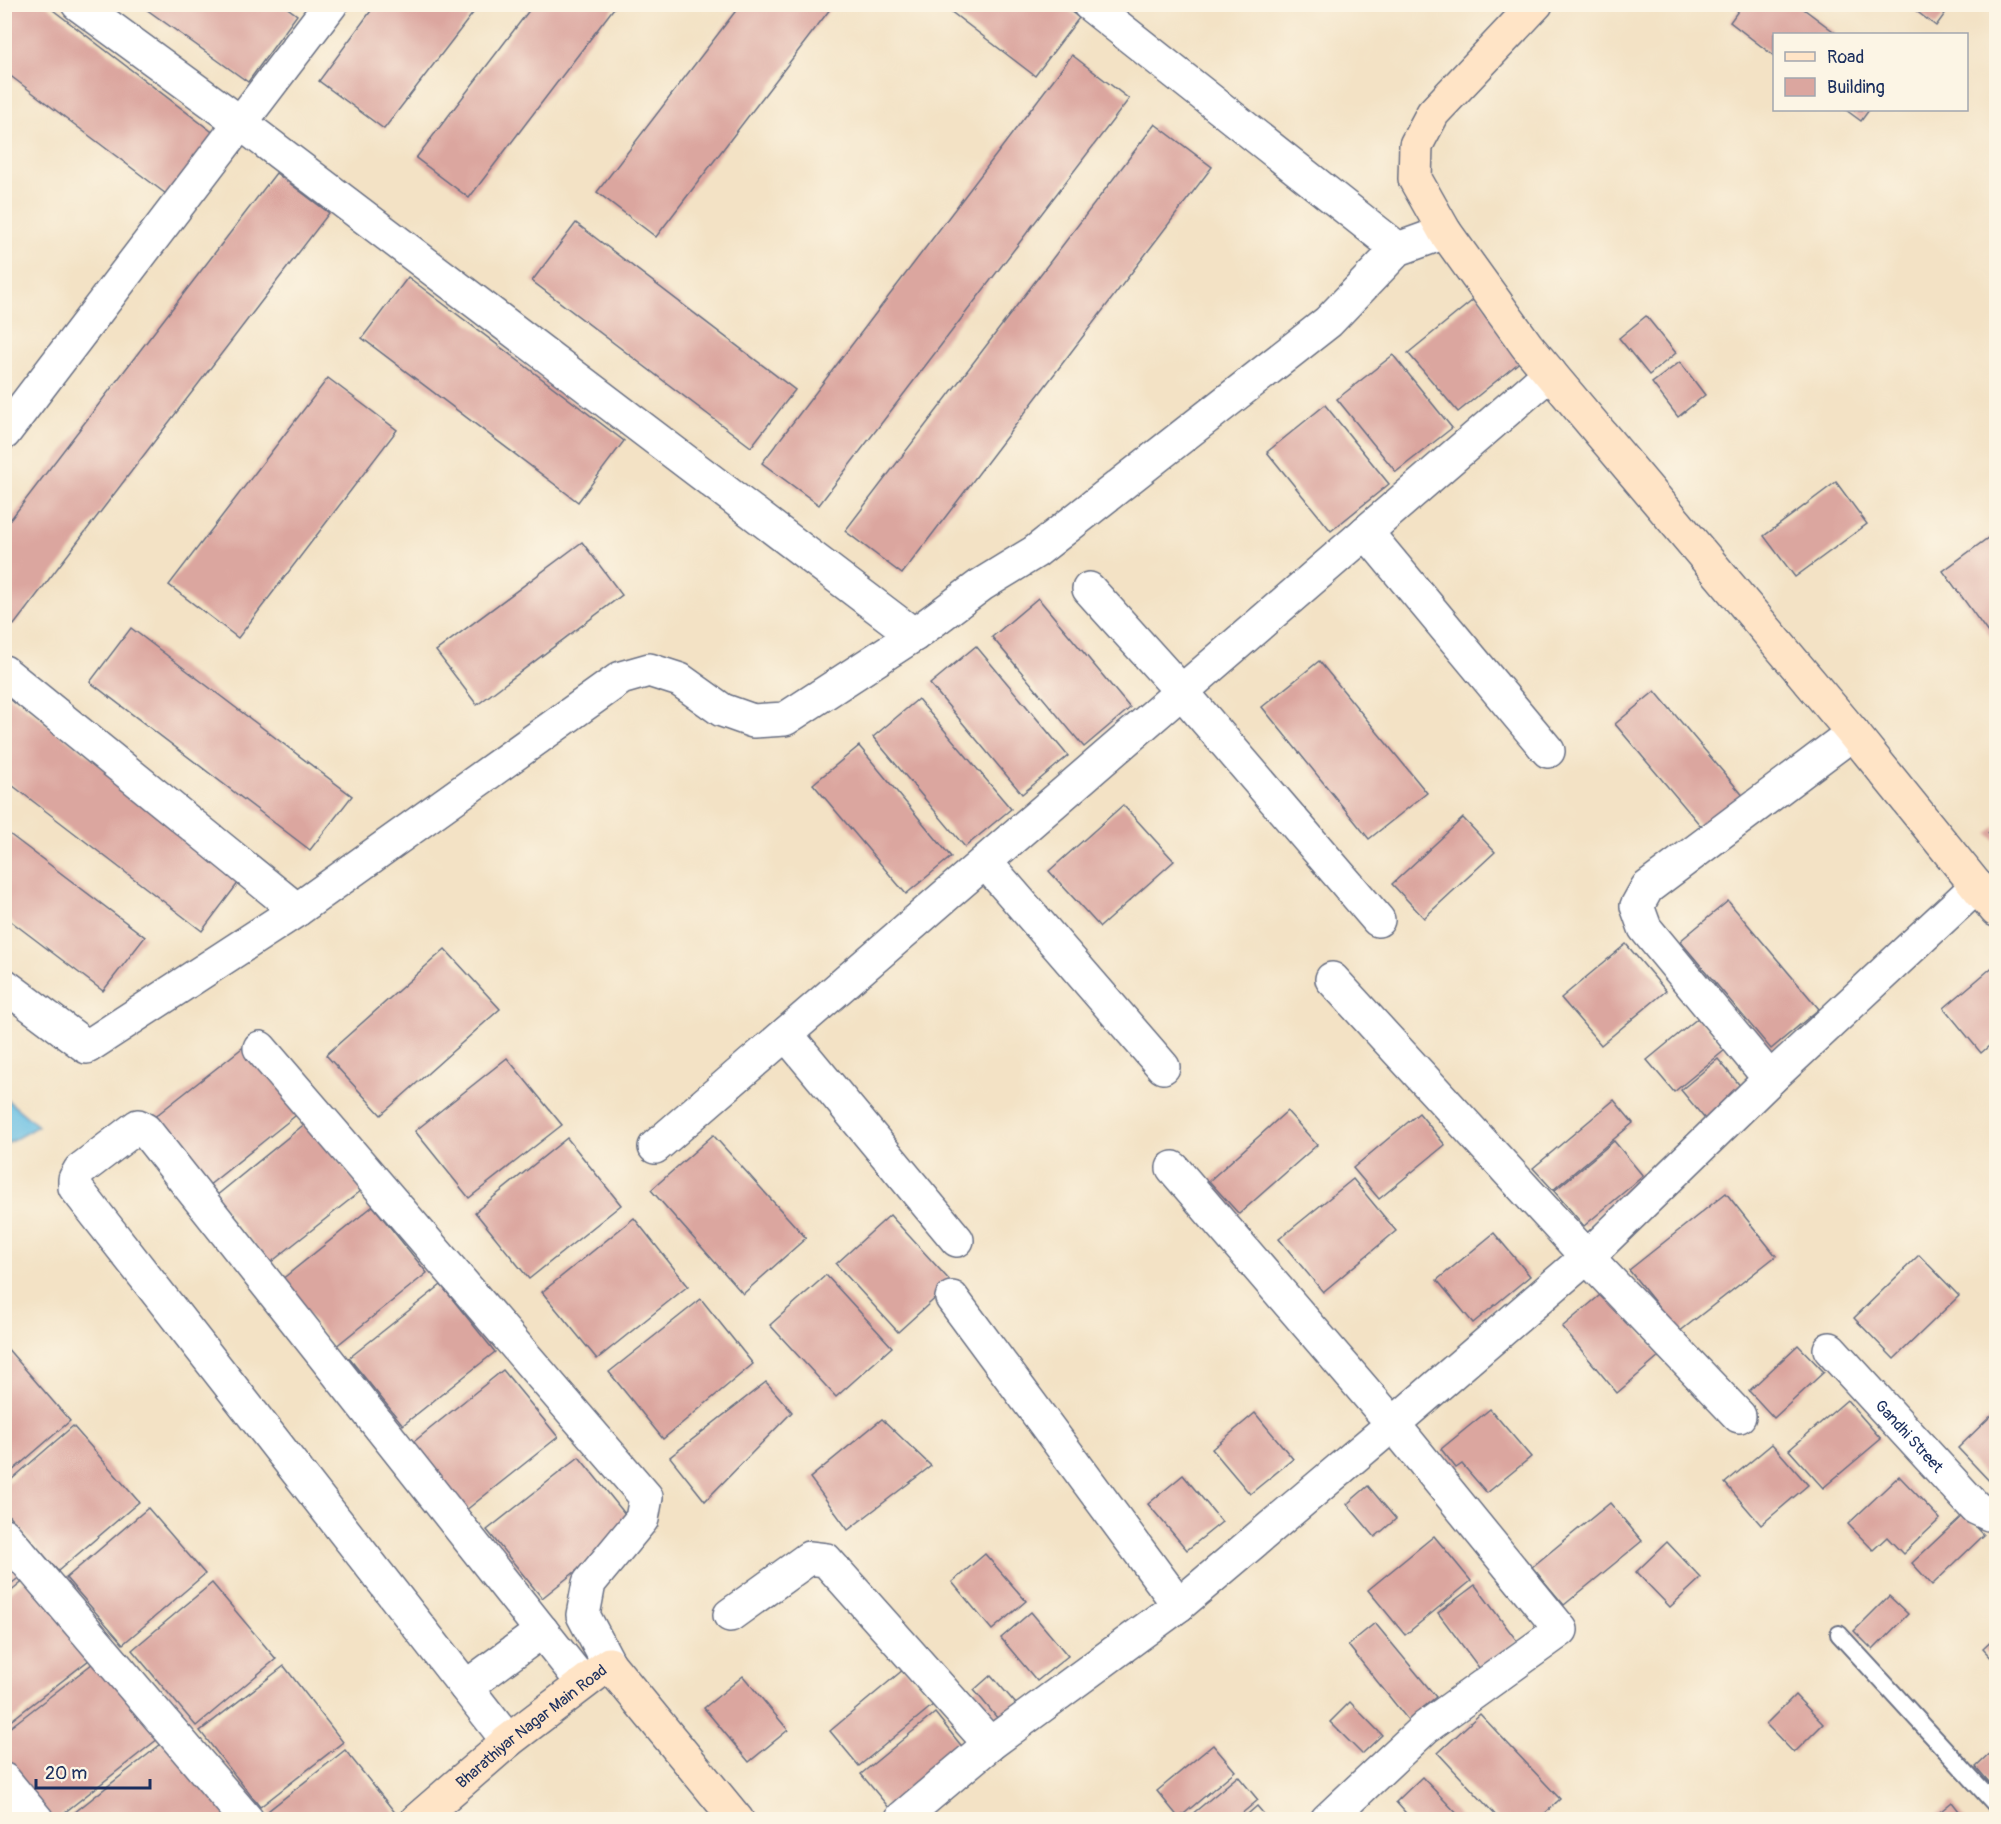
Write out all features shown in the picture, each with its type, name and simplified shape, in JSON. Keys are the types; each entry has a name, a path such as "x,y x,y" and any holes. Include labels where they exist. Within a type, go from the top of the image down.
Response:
{"street":[{"path":"78,4 242,124 914,635"},
{"path":"4,433 242,124 331,4"},
{"path":"1089,4 1398,249"},
{"path":"902,1818 990,1744 1179,1605 1393,1424 1587,1257 1770,1079 1987,898 1853,733 1527,346 1445,232 1415,179 1416,145 1433,113 1536,4"},
{"path":"4,985 87,1047 297,910 621,678 649,670 680,680 722,710 753,721 785,719 914,635 981,585 1035,552 1328,322 1398,249 1445,232"},
{"path":"655,1147 1550,373"},
{"path":"1366,532 1548,752"},
{"path":"1089,589 1182,692 1378,920"},
{"path":"4,672 297,910"},
{"path":"1770,1079 1645,928 1637,906 1647,888 1853,733"},
{"path":"986,863 1163,1067"},
{"path":"1332,979 1587,1257 1739,1416"},
{"path":"786,1034 957,1240"},
{"path":"260,1048 646,1497 642,1519 589,1583 583,1615 609,1664"},
{"path":"508,1741 75,1187 75,1179 80,1170 138,1126 145,1130 583,1683"},
{"path":"1173,1168 1393,1424 1561,1630 1426,1727 1327,1820"},
{"path":"952,1298 1179,1605"},
{"name":"Gandhi Street","path":"1830,1349 1976,1508 1989,1514 1996,1513"},
{"path":"4,1535 247,1820"},
{"path":"730,1615 809,1558 826,1560 990,1744"},
{"path":"466,1687 542,1631"},
{"name":"Bharathiyar Nagar Main Road","path":"417,1820 508,1741 609,1664 737,1820"},
{"path":"4,1780 37,1820"}],"lane":[{"path":"1839,1634 1996,1805"}],"water":[{"path":"5,1098 38,1126 4,1145"}],"building":[{"path":"4,4 45,4 220,138 174,200 4,71"},
{"path":"139,4 282,4 297,15 248,82"},
{"path":"376,4 480,4 384,129 319,81"},
{"path":"534,4 617,4 469,198 416,158"},
{"path":"741,4 834,4 656,237 597,192"},
{"path":"941,4 1061,4 1079,18 1035,76"},
{"path":"1743,4 1797,4 1836,33 1773,33 1773,55 1730,22"},
{"path":"1907,4 1952,4 1936,26"},
{"path":"1072,55 1129,99 819,505 762,463"},
{"path":"1847,111 1868,111 1861,121"},
{"path":"1155,124 1212,167 902,574 845,531"},
{"path":"276,173 329,213 14,625 4,617 4,528"},
{"path":"576,223 795,390 751,447 532,281"},
{"path":"408,277 624,441 578,502 362,338"},
{"path":"1478,296 1527,356 1458,412 1408,353"},
{"path":"1646,316 1676,353 1649,375 1619,338"},
{"path":"1393,355 1452,428 1396,472 1337,399"},
{"path":"1680,362 1705,395 1678,417 1652,383"},
{"path":"328,378 397,430 238,638 169,585"},
{"path":"1325,405 1389,484 1331,531 1267,452"},
{"path":"1836,482 1867,524 1795,577 1764,536"},
{"path":"1996,532 1996,644 1943,571"},
{"path":"582,542 622,595 477,705 436,651"},
{"path":"1038,598 1130,708 1084,747 992,637"},
{"path":"131,628 352,796 310,850 90,682"},
{"path":"976,646 1068,756 1022,794 930,684"},
{"path":"1319,661 1427,793 1369,839 1262,707"},
{"path":"1655,691 1745,798 1705,831 1615,724"},
{"path":"4,692 245,874 202,931 4,779"},
{"path":"918,699 1011,809 965,847 873,737"},
{"path":"859,746 951,857 906,894 813,784"},
{"path":"1123,805 1174,861 1100,927 1049,871"},
{"path":"1463,818 1495,852 1424,918 1392,884"},
{"path":"1996,826 1996,842 1988,833"},
{"path":"4,830 145,937 103,991 4,916"},
{"path":"1728,901 1819,1009 1771,1049 1680,941"},
{"path":"1626,944 1666,991 1601,1045 1561,998"},
{"path":"445,949 500,1009 381,1115 326,1055"},
{"path":"1996,964 1996,1040 1981,1053 1944,1008"},
{"path":"1698,1018 1725,1050 1674,1092 1647,1060"},
{"path":"246,1045 300,1112 208,1186 153,1118"},
{"path":"507,1058 562,1125 469,1198 415,1131"},
{"path":"1718,1059 1742,1088 1705,1119 1681,1090"},
{"path":"1614,1100 1633,1123 1553,1190 1533,1168"},
{"path":"1287,1111 1317,1145 1239,1214 1209,1181"},
{"path":"1419,1113 1445,1145 1379,1199 1353,1168"},
{"path":"307,1122 362,1190 270,1263 216,1196"},
{"path":"713,1135 806,1238 743,1294 651,1190"},
{"path":"567,1138 621,1205 529,1279 475,1212"},
{"path":"1614,1141 1643,1176 1584,1226 1554,1191"},
{"path":"1353,1179 1396,1231 1323,1292 1279,1239"},
{"path":"1726,1193 1776,1256 1679,1332 1629,1270"},
{"path":"373,1206 427,1273 335,1347 281,1280"},
{"path":"890,1215 952,1283 898,1332 836,1264"},
{"path":"634,1218 688,1286 597,1359 542,1292"},
{"path":"1494,1233 1530,1276 1473,1323 1437,1280"},
{"path":"1919,1255 1959,1296 1894,1359 1854,1318"},
{"path":"826,1275 892,1347 836,1397 770,1325"},
{"path":"441,1285 495,1352 403,1425 349,1358"},
{"path":"1605,1291 1660,1356 1617,1393 1562,1327"},
{"path":"701,1299 753,1364 663,1439 609,1372"},
{"path":"1798,1345 1824,1372 1774,1418 1749,1391"},
{"path":"6,1347 70,1421 4,1478 4,1348"},
{"path":"503,1370 558,1437 465,1511 411,1444"},
{"path":"766,1382 792,1412 705,1501 670,1457"},
{"path":"1847,1400 1881,1439 1823,1488 1789,1450"},
{"path":"1490,1409 1531,1457 1487,1493 1462,1464 1456,1468 1441,1449"},
{"path":"1996,1411 1996,1488 1958,1448"},
{"path":"1255,1413 1293,1459 1250,1494 1212,1449"},
{"path":"882,1419 931,1466 848,1530 810,1478"},
{"path":"73,1426 139,1502 58,1571 4,1510 4,1486"},
{"path":"1772,1444 1808,1485 1761,1525 1725,1483"},
{"path":"579,1457 634,1525 542,1598 487,1530"},
{"path":"1183,1475 1222,1522 1187,1550 1148,1504"},
{"path":"1899,1476 1940,1519 1903,1554 1887,1537 1873,1550 1848,1524"},
{"path":"1368,1486 1396,1519 1375,1537 1347,1504"},
{"path":"1610,1503 1642,1541 1564,1605 1532,1567"},
{"path":"148,1508 205,1574 123,1644 66,1578"},
{"path":"1964,1514 1984,1535 1932,1585 1912,1563"},
{"path":"1434,1536 1471,1581 1405,1635 1368,1590"},
{"path":"1667,1542 1701,1578 1670,1607 1636,1572"},
{"path":"4,1547 25,1573 4,1589"},
{"path":"985,1554 1026,1601 992,1630 952,1582"},
{"path":"30,1576 94,1656 4,1726 4,1597"},
{"path":"212,1583 276,1659 196,1726 132,1650"},
{"path":"1475,1585 1517,1641 1480,1669 1438,1613"},
{"path":"1889,1596 1908,1614 1873,1650 1854,1631"},
{"path":"1031,1612 1068,1656 1037,1681 1001,1638"},
{"path":"1375,1623 1436,1697 1408,1720 1348,1645"},
{"path":"1996,1637 1996,1663 1983,1649"},
{"path":"101,1657 163,1735 55,1820 47,1820 4,1766 4,1732"},
{"path":"284,1666 343,1742 260,1807 200,1731"},
{"path":"904,1669 933,1705 859,1766 830,1731"},
{"path":"991,1675 1016,1704 998,1719 974,1690"},
{"path":"743,1676 788,1730 749,1762 704,1708"},
{"path":"1795,1695 1823,1724 1794,1753 1766,1724"},
{"path":"1350,1702 1382,1735 1362,1754 1330,1722"},
{"path":"935,1713 964,1749 890,1809 861,1774"},
{"path":"1480,1714 1560,1799 1538,1820 1500,1820 1438,1753"},
{"path":"170,1737 231,1814 223,1820 65,1820"},
{"path":"1213,1745 1235,1771 1179,1818 1157,1791"},
{"path":"1996,1748 1996,1790 1976,1767"},
{"path":"345,1750 401,1820 275,1820 268,1811"},
{"path":"1238,1776 1258,1800 1234,1820 1185,1820"},
{"path":"1422,1777 1463,1820 1412,1820 1396,1802"},
{"path":"1952,1802 1966,1820 1930,1820"},
{"path":"1257,1806 1269,1820 1241,1820"}]}
